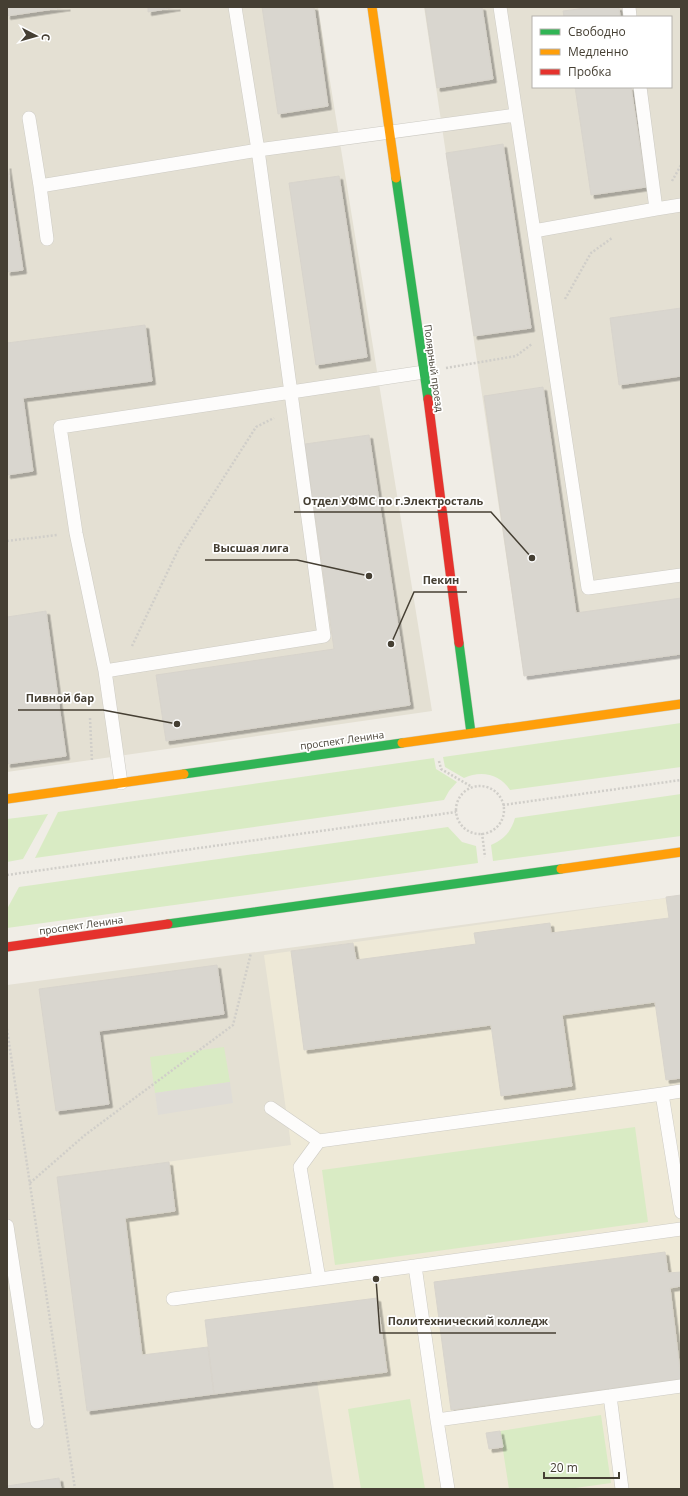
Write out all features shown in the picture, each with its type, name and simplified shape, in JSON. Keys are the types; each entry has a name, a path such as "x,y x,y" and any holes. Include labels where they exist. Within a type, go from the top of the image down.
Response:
{"street":[{"name":"Полярный проезд","path":"372,7 424,372 471,733"},
{"name":"проспект Ленина","path":"7,799 681,704"},
{"name":"проспект Ленина","path":"7,947 681,852"}],"lane":[{"path":"105,671 324,636 258,150 235,7"},
{"path":"500,7 588,588 681,575"},
{"path":"640,88 656,209"},
{"path":"40,186 258,150 516,115"},
{"path":"29,118 47,239"},
{"path":"534,231 681,205"},
{"path":"121,783 105,671 76,533 60,427 424,372"},
{"path":"271,1108 319,1141 681,1091"},
{"path":"662,1094 681,1212"},
{"path":"319,1141 300,1167 319,1279"},
{"path":"7,1226 37,1422"},
{"path":"173,1299 681,1229"},
{"path":"415,1266 448,1489"},
{"path":"437,1420 681,1386"},
{"path":"610,1396 622,1489"}],"path":[{"path":"424,372 516,356 549,331 569,290 591,253"},
{"path":"118,669 126,657 180,546 256,428 292,409"},
{"path":"7,541 76,533"},
{"path":"90,715 92,762"},
{"path":"440,769 472,787"},
{"path":"503,805 681,780"},
{"path":"478,786 490,788 500,796 503,805 503,816 501,821 493,830 487,833 478,834 467,830 459,822 456,812 458,800 461,794 472,787 478,786"},
{"path":"7,875 456,812"},
{"path":"30,1183 85,1135 233,1025 251,953"},
{"path":"7,1029 75,1489"}],"shaded area":[{"path":"7,7 318,7 432,711 7,772"},
{"path":"424,7 681,7 681,655 524,675"},
{"path":"681,896 681,1489 7,1489 7,985"},
{"path":"681,896 681,1489 334,1489 317,1381 87,1411 57,1177 291,1145 264,955"},
{"path":"230,1082 233,1103 158,1115 155,1093"}],"green space":[{"path":"681,723 681,767 510,790 501,780 490,775 477,774 464,778 445,767 443,757"},
{"path":"434,758 436,769 457,782 449,791 444,800 35,858 58,812"},
{"path":"681,794 681,836 493,861 491,845 500,840 506,834 515,818"},
{"path":"48,814 23,859 7,862 7,819"},
{"path":"448,827 462,842 476,846 478,863 7,928 7,909 19,887"},
{"path":"224,1047 230,1082 155,1093 150,1057"},
{"path":"635,1127 648,1222 335,1265 322,1170"},
{"path":"410,1399 425,1489 361,1489 348,1409"},
{"path":"601,1415 611,1483 568,1489 509,1489 500,1431"}],"building":[{"path":"7,7 67,7 7,16"},
{"path":"148,7 177,7 148,12"},
{"path":"262,7 314,7 328,106 278,114"},
{"path":"425,7 482,7 493,79 437,88"},
{"path":"593,7 619,7 620,16 564,16 563,11"},
{"path":"575,88 631,88 646,187 591,195"},
{"path":"503,144 531,328 474,336 446,153"},
{"path":"7,165 23,270 7,272"},
{"path":"339,176 367,357 316,365 289,183"},
{"path":"681,308 681,376 619,385 610,318"},
{"path":"145,325 152,381 23,398 33,471 7,475 7,343"},
{"path":"543,387 576,613 681,598 681,654 524,676 484,396"},
{"path":"369,435 410,705 166,741 156,675 334,649 305,444"},
{"path":"46,611 66,756 7,764 7,617"},
{"path":"681,895 681,1078 666,1080 655,1002 562,1015 572,1086 501,1096 491,1025 304,1050 291,951 353,943 356,960 476,944 474,933 550,923 551,933 669,918 666,897"},
{"path":"217,965 224,1014 99,1031 109,1104 56,1111 39,989"},
{"path":"169,1162 175,1211 125,1218 142,1355 208,1347 214,1394 87,1411 57,1177"},
{"path":"665,1252 668,1273 681,1272 681,1286 670,1288 681,1379 451,1410 434,1282"},
{"path":"377,1298 387,1372 214,1394 205,1320"},
{"path":"500,1431 503,1447 489,1449 486,1433"},
{"path":"59,1478 61,1489 7,1489 7,1486"}],"traffic: fast":[{"path":"396,178 428,399"},
{"path":"459,643 471,733"},
{"path":"184,774 402,743"},
{"path":"168,924 561,869"}],"traffic: slow":[{"path":"372,7 396,178"},
{"path":"402,743 681,704"},
{"path":"7,799 184,774"},
{"path":"561,869 681,852"}],"traffic: jam":[{"path":"428,399 459,643"},
{"path":"7,947 168,924"}],"place":[{"name":"Отдел УФМС по г.Электросталь","path":"532,558"},
{"name":"Высшая лига","path":"369,576"},
{"name":"Пекин","path":"391,644"},
{"name":"Пивной бар","path":"177,724"},
{"name":"Политехнический колледж","path":"376,1279"}]}
